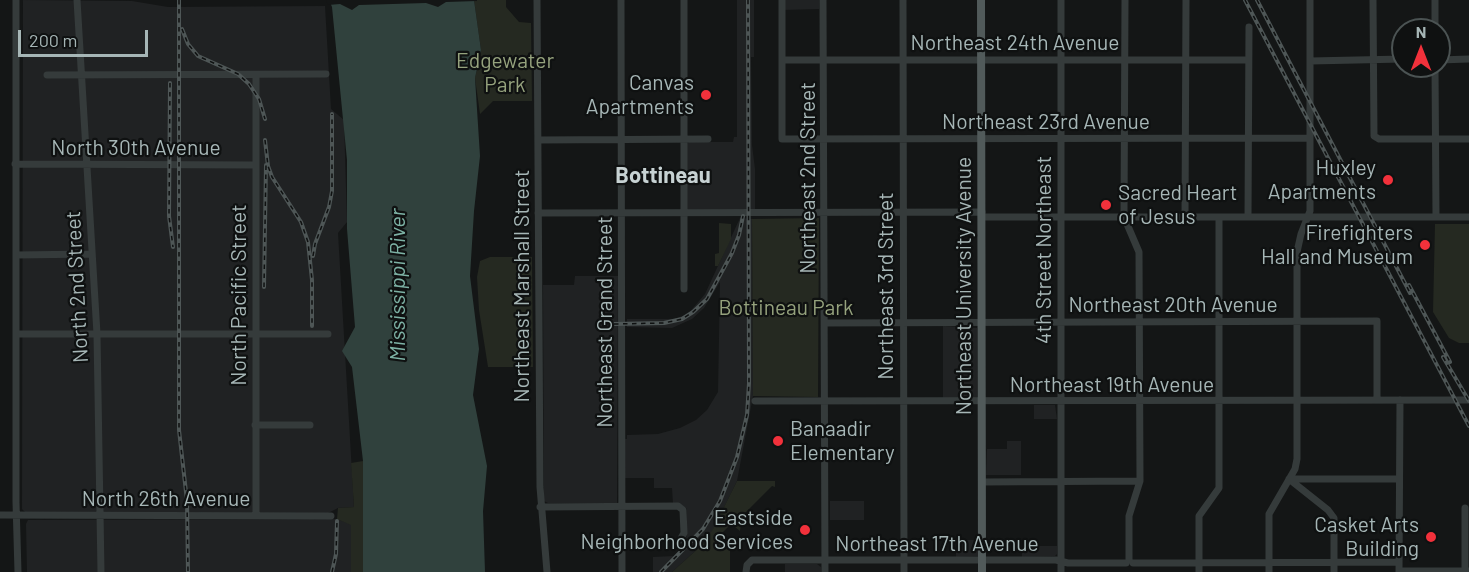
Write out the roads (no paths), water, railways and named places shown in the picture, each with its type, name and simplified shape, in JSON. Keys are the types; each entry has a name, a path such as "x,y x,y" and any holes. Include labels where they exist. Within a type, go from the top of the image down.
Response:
{"main road":[{"name":"Northeast University Avenue","path":"981,0 982,572"}],"street":[{"path":"16,0 18,572"},
{"name":"North 2nd Street","path":"77,0 97,334 100,572"},
{"name":"Northeast Marshall Street","path":"537,0 540,507 547,572"},
{"name":"Northeast Grand Street","path":"621,0 622,572"},
{"path":"684,0 684,289"},
{"path":"782,0 782,60"},
{"name":"Northeast 2nd Street","path":"823,0 825,572"},
{"name":"Northeast 3rd Street","path":"903,0 904,572"},
{"name":"4th Street Northeast","path":"1061,0 1061,572"},
{"path":"1125,0 1124,217 1139,249 1140,322 1140,482 1129,513 1129,565"},
{"path":"1185,218 1186,0"},
{"path":"1269,572 1269,514 1289,479 1297,459 1297,252 1310,211 1310,0"},
{"path":"1373,0 1373,134 1375,138 1469,138"},
{"path":"1435,0 1435,18"},
{"path":"1248,218 1249,27"},
{"path":"1451,60 1469,59"},
{"name":"Northeast 24th Avenue","path":"782,60 1248,60"},
{"name":"Northeast 23rd Avenue","path":"782,60 782,139 1310,138"},
{"path":"1310,61 1391,60"},
{"path":"47,75 326,74"},
{"name":"North Pacific Street","path":"256,75 256,516"},
{"path":"1435,78 1436,218"},
{"path":"538,140 708,140"},
{"name":"North 30th Avenue","path":"15,164 256,165"},
{"path":"538,213 902,212 1060,217 1469,217"},
{"path":"1199,572 1199,516 1219,488 1219,218"},
{"path":"16,255 92,254"},
{"name":"Northeast 20th Avenue","path":"825,323 1377,321 1377,400"},
{"path":"16,334 328,334"},
{"path":"1400,400 1399,572 1466,572 1465,508"},
{"name":"Northeast 19th Avenue","path":"755,401 1469,400"},
{"path":"255,426 310,425"},
{"path":"1289,479 1399,478"},
{"path":"1289,479 1328,510 1334,518 1334,572"},
{"path":"982,482 1140,482"},
{"path":"540,507 681,507 684,533 680,540"},
{"name":"North 26th Avenue","path":"1,515 331,516"},
{"name":"Northeast 17th Avenue","path":"746,572 752,560 1061,561 1129,565 1399,562"}],"water":[{"name":"Mississippi River","path":"329,0 474,0 481,50 475,78 480,156 470,276 479,349 473,395 487,466 483,511 485,572 363,572 363,461 352,367 342,351 355,327 347,229 347,160 332,7"}],"railway":[{"path":"179,0 179,430 187,501 188,572"},
{"path":"661,572 703,529 720,501 737,457 747,415 749,383 748,0"},
{"path":"1245,0 1469,426"},
{"path":"1257,0 1410,293"},
{"path":"182,29 188,44 198,56 238,74 249,84 259,99 265,119"},
{"path":"170,83 169,216 173,247"},
{"path":"313,256 332,191 332,114"},
{"path":"265,140 268,166 272,177 301,222 308,242 312,280 312,326"},
{"path":"264,287 266,165"},
{"path":"614,324 664,323 682,319 693,312 707,299 732,253 743,216"},
{"path":"1409,285 1450,362"},
{"path":"1443,357 1469,401"},
{"path":"332,572 336,554 337,521"}],"place":[{"name":"Canvas Apartments","path":"706,95"},
{"name":"Huxley Apartments","path":"1388,180"},
{"name":"Sacred Heart of Jesus","path":"1106,205"},
{"name":"Firefighters Hall and Museum","path":"1425,245"},
{"name":"Banaadir Elementary","path":"778,441"},
{"name":"Eastside Neighborhood Services","path":"805,530"},
{"name":"Casket Arts Building","path":"1431,537"}],"district":[{"name":"Bottineau","path":"663,176"}],"park label":[{"name":"Edgewater Park","path":"505,73"},
{"name":"Bottineau Park","path":"786,308"}]}
